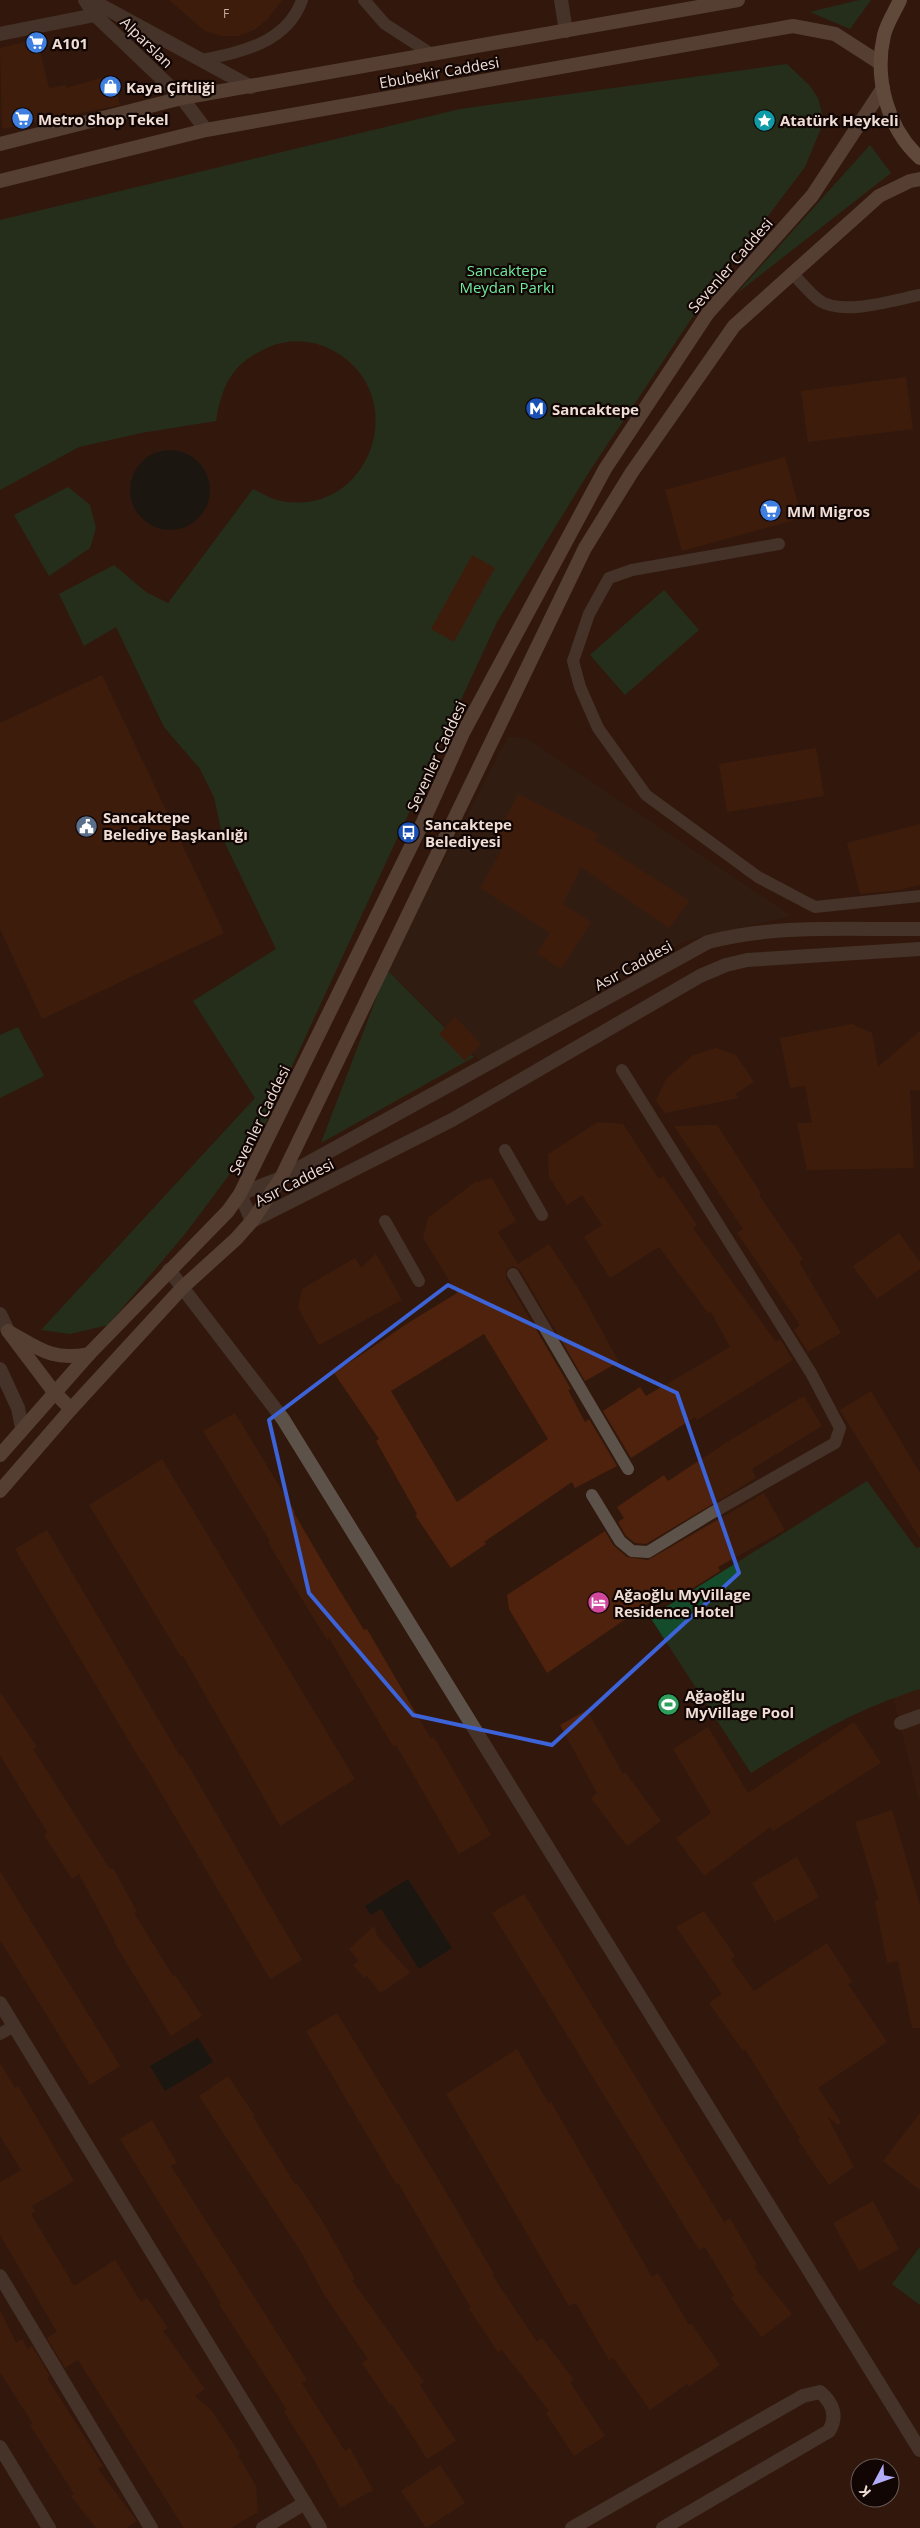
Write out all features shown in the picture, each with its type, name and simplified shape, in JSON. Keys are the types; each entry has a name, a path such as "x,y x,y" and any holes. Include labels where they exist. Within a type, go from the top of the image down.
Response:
{"main road":[{"name":"Ebubekir Caddesi","path":"0,144 182,98 738,0"},
{"path":"900,0 884,34 880,63 883,88 888,111 904,141 920,158"},
{"name":"Ebubekir Caddesi","path":"0,181 206,130 793,26 835,34 880,63"},
{"name":"Sevenler Caddesi","path":"0,1455 54,1392 169,1270 228,1211 240,1194 418,831 463,732 605,469 708,313 812,196 883,88"},
{"path":"0,1491 71,1408 183,1287 252,1222 281,1178 585,548 632,472 734,326 879,196 910,181 920,179"},
{"path":"8,1331 54,1392 71,1408"},
{"path":"8,1331 48,1352 67,1358 89,1354"}],"street":[{"name":"Alparslan","path":"85,0 95,15 182,98 206,130"},
{"path":"91,0 251,86"},
{"path":"561,0 566,31"},
{"path":"0,34 95,15"},
{"name":"Asır Caddesi","path":"920,929 762,932 708,942 281,1178 240,1194 252,1222 452,1120 700,976 726,965 747,960 920,950"},
{"path":"169,1270 283,1419 920,2450"},
{"path":"0,1314 8,1331"},
{"path":"0,1369 18,1408 22,1428"},
{"path":"901,1723 920,1716"},
{"path":"0,2003 320,2528"},
{"path":"0,2276 151,2528"},
{"path":"572,2528 803,2396 820,2392 827,2398 834,2412 829,2431 663,2528"},
{"path":"0,2447 50,2528"},
{"path":"263,2528 305,2503"}],"lane":[{"path":"202,60 246,50 262,44 289,23 302,0"},
{"path":"364,0 384,24 433,54"},
{"path":"792,273 821,301 837,306 857,307 920,295"},
{"path":"779,544 632,570 609,578 589,614 573,661 580,687 598,728 646,795 758,877 815,907 920,896"},
{"path":"592,1495 620,1541 632,1551 648,1552 710,1514 835,1443 840,1428 811,1373 622,1070"},
{"path":"505,1150 542,1215"},
{"path":"385,1221 419,1281"},
{"path":"513,1274 628,1469"},
{"path":"0,2034 14,2026"}],"highlighted area":[{"path":"448,1285 677,1393 739,1573 552,1745 413,1715 309,1593 269,1420"}],"shaded area":[{"path":"170,450 185,453 198,462 207,475 210,490 207,505 198,518 185,527 170,530 155,527 142,518 133,505 130,490 133,475 142,462 155,453"},
{"path":"508,737 527,739 791,916 684,941 482,1062 387,970"},
{"path":"920,1689 920,1804 893,1697"},
{"path":"408,1879 452,1948 419,1969 381,1909 371,1915 365,1906"},
{"path":"198,2038 213,2062 165,2091 150,2066"}],"green space":[{"path":"859,0 871,0 850,29 810,12"},
{"name":"Sancaktepe Meydan Parkı","path":"787,64 810,86 818,98 824,121 805,167 700,306 589,472 497,622 262,1131 185,1234 108,1325 70,1334 41,1330 255,1098 193,1001 276,949 223,839 214,797 200,769 164,727 116,627 84,646 59,594 114,565 146,592 168,603 253,489 277,500 309,502 336,492 356,475 370,451 376,424 372,397 359,372 334,351 311,342 279,343 247,359 232,375 222,395 216,421 141,433 79,447 0,490 0,220 460,109"},
{"path":"870,145 891,173 736,294"},
{"path":"68,487 90,505 96,528 90,548 49,576 14,515"},
{"path":"664,590 699,630 625,695 590,655"},
{"path":"387,970 474,1057 321,1143"},
{"path":"18,1027 44,1076 0,1098 0,1035"},
{"path":"867,1481 916,1548 920,1547 920,1689 853,1715 813,1736 751,1773 650,1617"},
{"path":"920,2247 920,2305 892,2284"}],"building":[{"path":"169,0 282,0 267,20 254,30 238,36 221,36 205,31"},
{"path":"37,39 49,88 66,85 66,88 112,75 120,105 2,129 0,48"},
{"path":"906,377 913,429 808,442 801,391"},
{"path":"785,457 802,518 682,551 665,490"},
{"path":"472,555 495,568 454,642 431,629"},
{"name":"Sancaktepe Belediye Başkanlığı","path":"102,675 224,933 42,1019 0,929 0,723"},
{"path":"816,748 824,796 727,812 719,764"},
{"path":"518,794 598,834 595,840 689,901 669,928 581,867 563,904 591,922 561,969 537,953 550,933 480,888 501,851 492,846"},
{"path":"920,824 920,885 899,890 860,894 847,843"},
{"path":"455,1017 481,1044 465,1061 439,1034"},
{"path":"852,1024 872,1033 878,1067 920,1031 920,1090 910,1090 914,1168 807,1170 797,1123 812,1123 805,1086 790,1088 780,1038"},
{"path":"716,1048 736,1055 754,1082 735,1094 739,1098 665,1113 656,1101 666,1079 693,1055"},
{"path":"598,1122 623,1124 659,1179 663,1176 697,1225 693,1228 776,1342 780,1339 793,1360 697,1420 695,1417 631,1458 603,1411 640,1387 646,1396 730,1347 711,1312 708,1313 659,1247 610,1278 584,1237 602,1225 582,1195 567,1205 549,1177 548,1154"},
{"path":"717,1125 761,1193 759,1195 803,1259 799,1262 841,1333 808,1352 794,1330 800,1325 737,1233 743,1229 674,1126"},
{"path":"492,1178 516,1221 498,1232 518,1264 549,1244 581,1293 619,1362 585,1381 520,1270 513,1266 506,1270 506,1278 571,1389 568,1390 585,1422 589,1419 617,1466 575,1488 572,1482 484,1542 486,1544 451,1568 415,1515 417,1514 376,1441 379,1439 334,1373 408,1323 457,1293 423,1238 428,1218 475,1182","holes":["484,1334 548,1439 457,1502 391,1391"]},
{"path":"899,1233 920,1262 920,1269 877,1299 853,1266"},
{"path":"376,1254 402,1300 319,1345 298,1308 302,1289 355,1258 361,1268"},
{"path":"871,1391 920,1473 920,1539 840,1410"},
{"path":"804,1396 822,1426 752,1469 756,1478 646,1544 635,1543 626,1536 618,1522 624,1518 617,1507 664,1475 668,1481 732,1439"},
{"path":"235,1413 295,1512 332,1578 364,1630 367,1629 431,1739 434,1737 491,1835 459,1854 396,1745 393,1746 329,1638 327,1640 203,1431"},
{"path":"162,1459 355,1779 280,1826 183,1656 181,1657 89,1505"},
{"path":"764,1493 785,1530 718,1567 720,1571 674,1600 668,1590 547,1673 509,1609 507,1595 605,1531 613,1545 627,1557 648,1560"},
{"path":"47,1530 302,1960 270,1979 15,1549"},
{"path":"0,1692 37,1747 33,1749 75,1815 110,1869 113,1868 137,1912 134,1913 173,1976 175,1975 202,2016 171,2036 114,1942 79,1874 72,1879 44,1835 47,1832 0,1755"},
{"path":"587,1710 623,1774 625,1772 661,1821 627,1846 591,1798 597,1793 560,1725"},
{"path":"854,1722 881,1763 773,1831 770,1827 704,1876 676,1838 711,1813 673,1749 708,1727 748,1793"},
{"path":"892,1810 920,1906 920,2028 912,2028 898,1961 887,1963 875,1901 879,1900 855,1822"},
{"path":"797,1857 819,1897 775,1922 752,1883"},
{"path":"0,1871 120,2066 90,2085 0,1940"},
{"path":"524,1894 724,2222 730,2218 757,2265 754,2267 792,2314 762,2337 731,2298 734,2296 705,2247 699,2250 492,1913"},
{"path":"704,1911 735,1956 731,1959 754,1991 827,1943 852,1982 848,1984 887,2042 818,2088 841,2122 838,2125 827,2116 854,2167 829,2185 798,2140 800,2138 745,2049 743,2051 709,2003 722,1994 676,1927"},
{"path":"374,1926 377,1936 410,1973 380,1993 367,1976 364,1978 353,1965 359,1961 349,1949"},
{"path":"337,2013 436,2175 494,2274 492,2275 537,2342 542,2338 574,2380 570,2382 605,2436 574,2456 546,2413 549,2411 502,2350 498,2352 469,2309 471,2308 398,2183 396,2184 306,2031"},
{"path":"517,2049 549,2104 551,2102 652,2277 658,2273 689,2325 691,2323 720,2365 689,2387 687,2384 650,2410 613,2358 609,2360 576,2303 569,2306 446,2094"},
{"path":"0,2063 15,2088 18,2086 74,2181 32,2206 35,2211 31,2214 74,2286 115,2260 141,2302 147,2298 168,2328 163,2331 205,2389 195,2396 212,2411 240,2454 238,2455 256,2486 258,2512 231,2528 184,2528 78,2360 65,2368 47,2338 57,2332 0,2235 0,2182 21,2170 0,2136"},
{"path":"228,2076 255,2116 253,2117 295,2184 297,2183 323,2222 355,2279 352,2280 424,2382 420,2385 456,2441 427,2459 392,2404 390,2405 362,2363 368,2359 325,2296 301,2252 199,2096"},
{"path":"920,2113 920,2190 883,2161"},
{"path":"152,2120 177,2163 171,2166 307,2380 302,2383 345,2451 350,2448 373,2490 340,2508 313,2458 284,2412 287,2410 219,2304 221,2303 120,2139"},
{"path":"873,2201 899,2249 859,2271 833,2223"},
{"path":"0,2310 16,2343 22,2339 28,2349 32,2346 50,2376 47,2378 103,2466 98,2469 137,2521 127,2528 96,2528 71,2496 74,2494 30,2425 33,2424 0,2372"},
{"path":"440,2465 465,2503 426,2528 401,2491"}],"place":[{"name":"A101","path":"36,43"},
{"name":"Kaya Çiftliği","path":"110,87"},
{"name":"Metro Shop Tekel","path":"22,119"},
{"name":"Atatürk Heykeli","path":"764,120"},
{"name":"Sancaktepe","path":"536,409"},
{"name":"MM Migros","path":"771,511"},
{"name":"Sancaktepe Belediye Başkanlığı","path":"87,826"},
{"name":"Sancaktepe Belediyesi","path":"409,833"},
{"name":"Ağaoğlu MyVillage Residence Hotel","path":"598,1603"},
{"name":"Ağaoğlu MyVillage Pool","path":"669,1704"}]}
